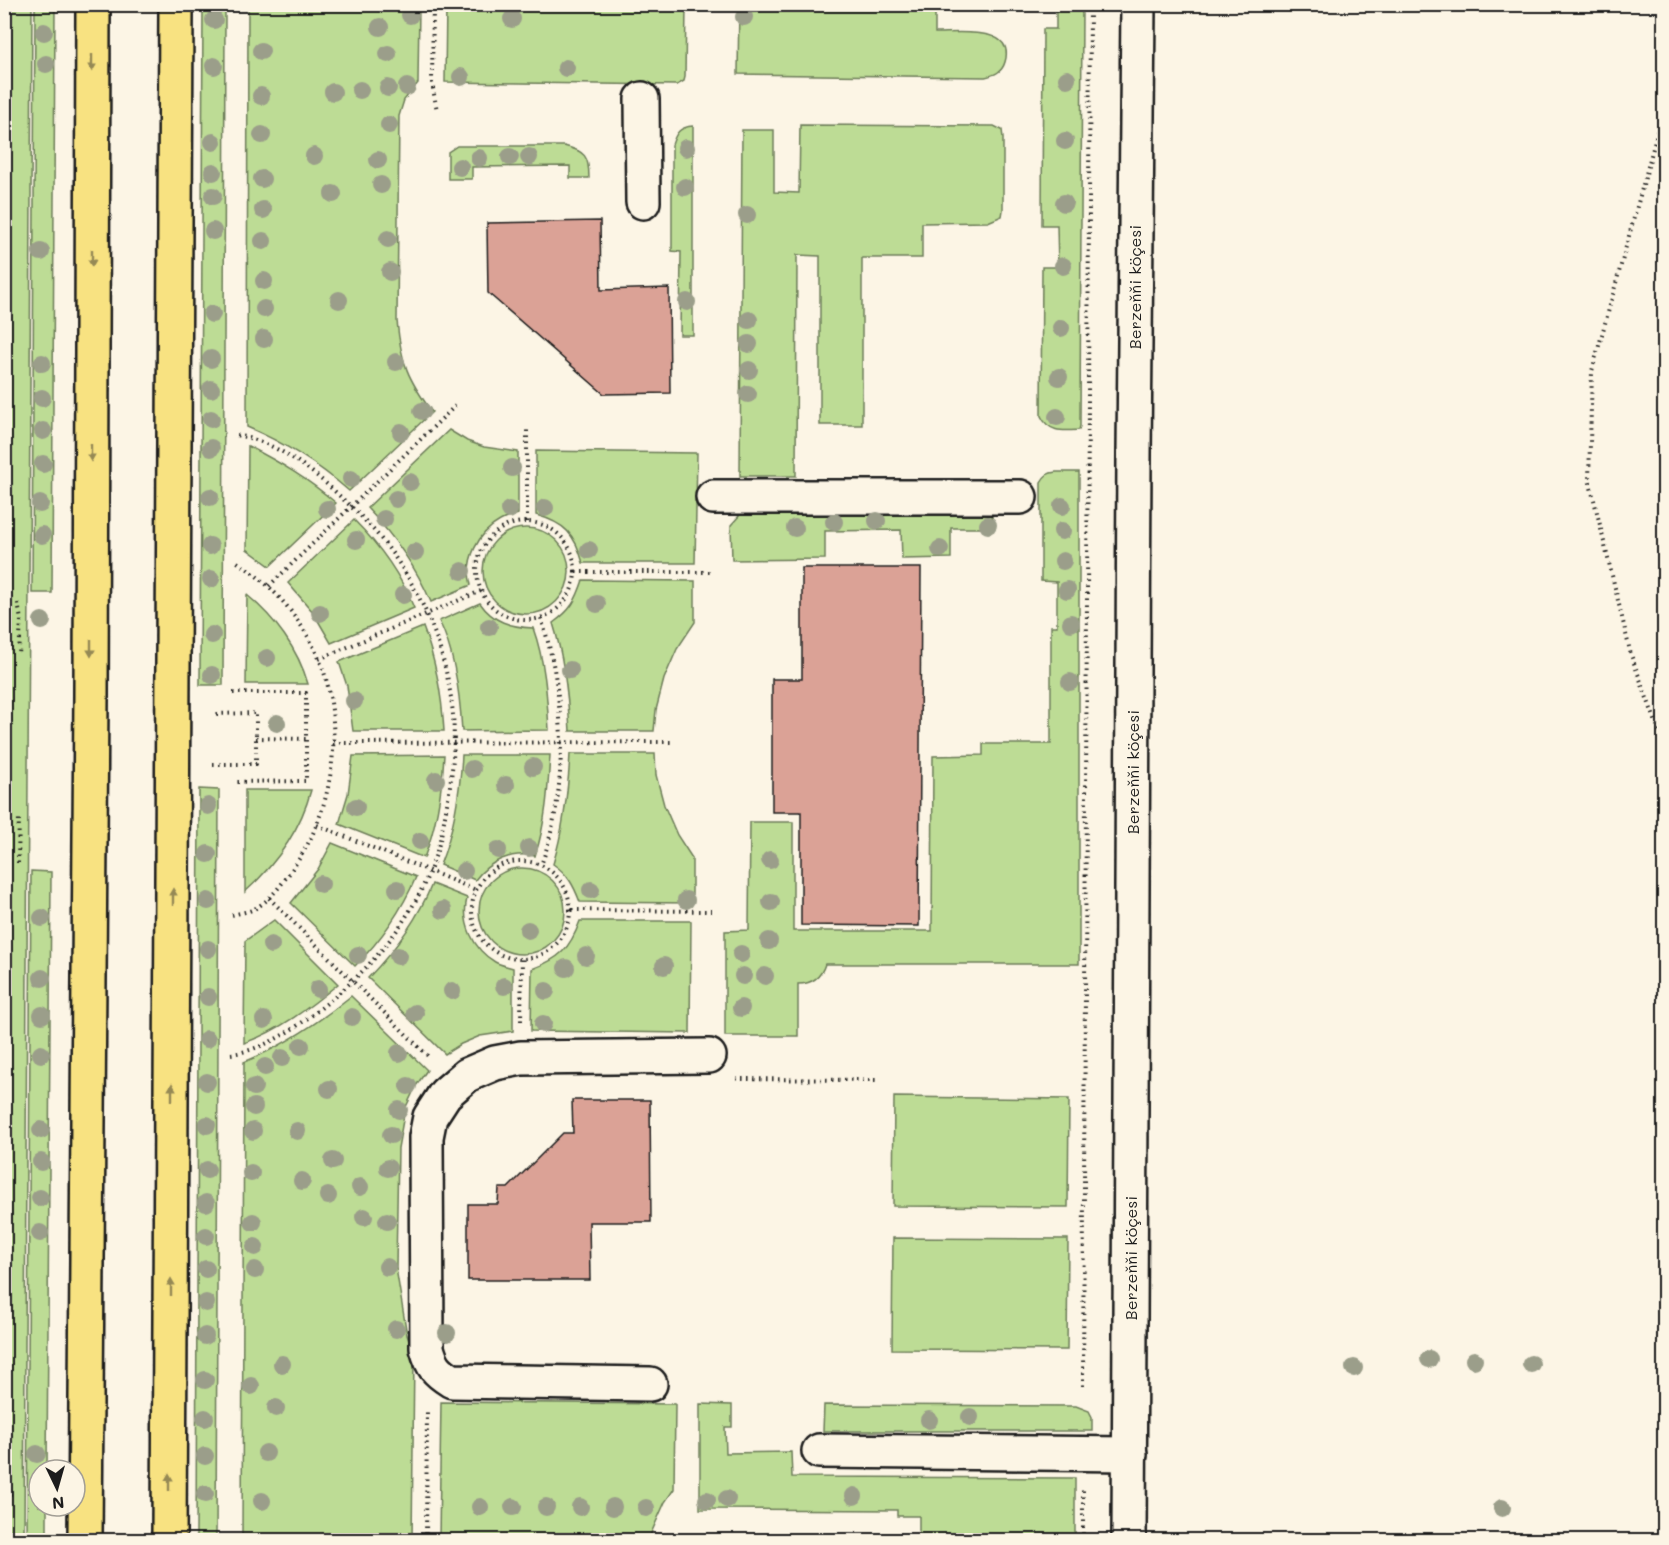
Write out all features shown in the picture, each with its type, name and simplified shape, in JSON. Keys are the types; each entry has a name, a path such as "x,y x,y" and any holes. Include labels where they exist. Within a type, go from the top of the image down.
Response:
{"main road":[{"path":"85,1540 93,4"},
{"path":"169,1540 176,4"}],"street":[{"name":"Berzeňňi köçesi","path":"1129,1540 1138,4"},
{"path":"642,99 643,202"},
{"path":"713,496 1020,497"},
{"path":"650,1384 452,1381 436,1370 427,1348 426,1137 430,1117 445,1094 467,1075 495,1063 521,1058 709,1056"},
{"path":"819,1451 1130,1454"}],"path":[{"path":"433,4 432,83 437,111"},
{"path":"1083,1386 1090,4"},
{"path":"1665,108 1592,371 1589,479 1631,655 1665,744"},
{"path":"269,586 455,406"},
{"path":"526,522 527,430"},
{"path":"231,1054 254,1050 318,1011 353,982 375,959 400,926 418,896 435,857 451,781 453,742 452,705 445,666 433,628 418,593 397,559 375,530 318,476 285,454 252,438 234,435"},
{"path":"518,522 526,522 552,528 565,540 573,555 576,572 573,589 564,604 551,615 534,620 517,621 501,614 487,603 476,571 479,554 488,539 501,528 518,522"},
{"path":"232,915 253,909 269,898 303,854 317,825 328,789 333,743 333,719 328,688 319,659 286,605 269,586 248,568 234,560"},
{"path":"576,572 713,572"},
{"path":"319,659 481,591"},
{"path":"18,603 21,620 20,656"},
{"path":"541,618 549,642 557,692 560,742 558,794 549,844 541,865"},
{"path":"233,693 306,693 306,781 233,783"},
{"path":"213,764 256,764 256,713 214,714"},
{"path":"256,738 306,738"},
{"path":"333,743 671,742"},
{"path":"18,863 19,816"},
{"path":"317,825 476,891"},
{"path":"513,861 531,861 541,865 560,878 568,894 572,910 568,928 559,942 546,954 530,960 512,959 496,953 483,942 474,927 471,910 476,891 483,878 497,867 513,861"},
{"path":"269,898 456,1084"},
{"path":"572,910 711,911"},
{"path":"521,1058 522,959"},
{"path":"731,1079 877,1080"},
{"path":"426,1540 427,1394 429,1382 436,1370"},
{"path":"1083,1453 1083,1540"},
{"path":"4,1495 13,1495"}],"green space":[{"path":"32,4 24,1540 5,1540 4,5"},
{"path":"55,4 52,593 32,593 35,5"},
{"path":"203,5 225,5 223,685 200,685"},
{"path":"248,5 419,5 418,83 404,100 399,116 397,321 407,370 432,412 349,491 301,455 247,427"},
{"path":"446,5 686,5 684,81 677,85 445,82"},
{"path":"739,5 935,5 935,33 969,32 993,37 1002,42 1006,50 1005,62 998,72 985,77 738,74"},
{"path":"1056,5 1082,5 1080,426 1079,430 1067,431 1048,426 1041,416 1042,267 1058,267 1057,225 1042,225 1043,29 1056,29"},
{"path":"800,125 994,126 1002,130 1003,138 1002,216 988,222 922,223 922,258 862,258 862,425 820,425 820,256 797,255 796,476 740,476 742,130 774,130 774,192 799,193"},
{"path":"693,126 693,335 680,335 681,252 672,251 672,145 679,131"},
{"path":"457,146 564,146 577,150 584,156 588,164 589,178 570,178 570,166 472,167 472,179 448,179 448,152"},
{"path":"449,430 467,441 484,447 518,452 518,514 492,526 479,540 469,566 471,585 431,602 403,552 367,508"},
{"path":"248,446 294,472 336,503 270,566 247,549"},
{"path":"536,451 697,453 695,563 583,563 576,544 567,531 562,526 536,515"},
{"path":"1056,472 1079,472 1079,964 825,964 816,979 798,984 798,1036 725,1036 725,931 749,930 750,822 793,822 793,931 932,931 933,756 983,755 983,744 1051,744 1051,626 1057,626 1057,582 1041,581 1041,482 1047,475"},
{"path":"992,514 993,528 951,528 951,558 902,559 901,530 825,531 825,559 732,560 731,525 740,515"},
{"path":"354,520 388,561 403,584 414,608 331,643 313,612 288,583"},
{"path":"518,528 534,528 557,540 566,554 569,571 566,588 557,602 534,614 518,614 502,607 490,595 483,579 483,563 490,547 502,535"},
{"path":"583,580 695,581 695,622 677,649 664,679 656,710 654,731 570,731 565,676 553,623 572,604"},
{"path":"247,595 284,635 304,671 308,684 246,684"},
{"path":"480,603 491,615 503,622 533,628 543,666 549,730 462,731 453,660 439,621"},
{"path":"423,627 438,679 444,731 353,731 347,686 339,662"},
{"path":"570,754 655,754 656,775 664,805 677,835 692,858 692,903 580,902 570,881 553,864 565,810"},
{"path":"444,755 438,807 424,858 339,824 348,794 353,756"},
{"path":"462,755 550,755 544,819 535,856 518,855 502,859 487,868 475,880 440,865 455,811"},
{"path":"199,789 219,790 216,1540 196,1540"},
{"path":"245,790 311,790 300,820 286,846 245,892"},
{"path":"332,843 416,877 390,924 355,966 291,903 318,869"},
{"path":"514,868 530,868 553,880 562,894 565,911 562,928 553,942 530,954 514,954 498,947 486,935 479,919 479,903 486,887 498,875"},
{"path":"31,871 51,872 47,1458 27,1458"},
{"path":"432,884 467,898 467,926 475,943 487,957 501,965 513,968 513,1031 480,1036 445,1054 368,978 404,934 420,910"},
{"path":"274,920 338,984 282,1025 244,1043 245,941"},
{"path":"580,921 691,921 690,1033 531,1031 532,969 556,957 568,946"},
{"path":"351,996 427,1070 405,1109 398,1148 396,1268 407,1335 414,1355 412,1540 242,1540 244,1062 300,1033"},
{"path":"894,1097 1069,1099 1068,1207 893,1206"},
{"path":"893,1238 1068,1239 1067,1350 892,1349"},
{"path":"441,1402 675,1404 674,1489 665,1502 648,1540 439,1540"},
{"path":"700,1404 732,1405 732,1427 725,1427 726,1453 791,1452 792,1477 1075,1478 1075,1540 919,1540 919,1516 897,1516 897,1510 700,1509"},
{"path":"824,1405 1076,1406 1089,1411 1092,1417 1092,1431 823,1431"},
{"path":"27,1518 47,1518 47,1540 27,1540"}],"building":[{"path":"600,221 601,290 669,288 670,393 604,394 488,293 487,223"},
{"path":"802,568 921,568 919,926 801,925 801,812 772,812 772,679 802,679"},
{"path":"572,1100 650,1100 651,1222 589,1222 590,1280 468,1280 468,1204 498,1204 499,1188 508,1188 563,1133 573,1133"}]}
